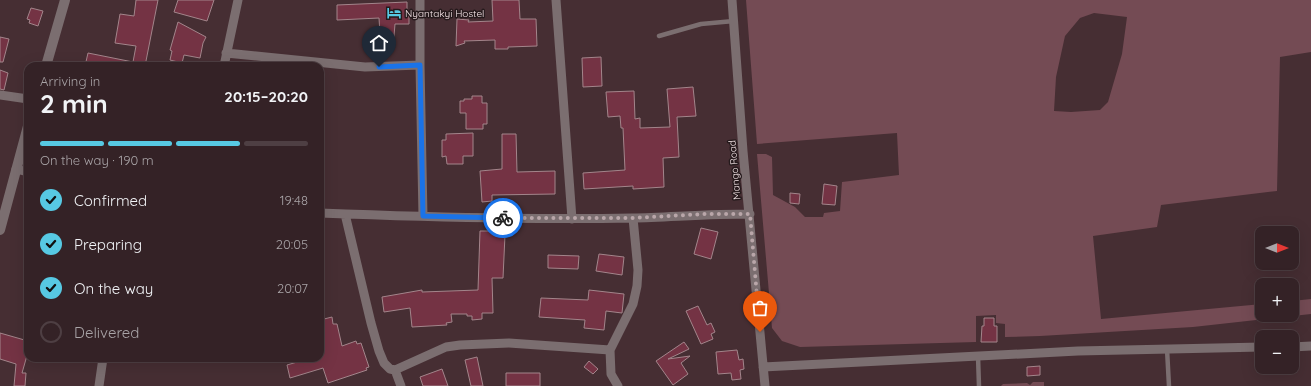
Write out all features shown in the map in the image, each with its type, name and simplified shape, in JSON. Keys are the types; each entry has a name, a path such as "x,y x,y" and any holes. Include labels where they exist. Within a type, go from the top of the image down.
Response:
{"street":[{"path":"47,62 65,0"},
{"path":"225,62 238,0"},
{"path":"420,0 423,216"},
{"path":"556,0 572,219"},
{"name":"Mango Road","path":"732,0 743,151 765,386"},
{"path":"226,54 312,62"},
{"path":"324,63 365,67 420,65"},
{"path":"0,94 24,99"},
{"path":"0,230 2,213 24,140"},
{"path":"16,169 24,171"},
{"path":"324,213 572,219 633,218 704,214 750,214"},
{"path":"345,214 379,351 384,363 390,369 395,370 446,347 460,345 508,344 610,350"},
{"path":"618,386 611,374 610,350 633,304 637,286 637,264 633,218"},
{"path":"1299,347 1311,346"},
{"path":"763,367 1078,351 1255,347"},
{"path":"98,386 102,362"},
{"path":"395,370 401,386"}],"lane":[{"path":"659,36 701,24 734,21"},
{"path":"1167,349 1169,386"},
{"path":"978,356 979,386"}],"shaded area":[{"path":"746,0 1311,0 1311,52 1280,57 1277,191 1161,205 1157,227 1093,236 1101,319 1255,305 1255,320 1193,327 1005,337 1005,324 996,323 996,315 976,316 976,342 800,347 782,341 772,328 757,154 766,154 772,157 773,195 795,207 805,217 823,217 824,213 840,211 842,182 899,175 897,133 757,144","holes":["1094,13 1127,17 1122,54 1108,102 1100,110 1071,112 1054,111 1056,77 1065,36 1080,18"]},
{"path":"1311,299 1311,314 1299,315 1299,300"},
{"path":"1033,382 1044,382 1044,386 1001,386 1003,384 1027,383 1030,385"}],"building":[{"path":"136,0 158,0 146,62 133,62 136,46 115,43 120,14 134,16"},
{"path":"178,0 214,0 207,21 174,12"},
{"path":"492,0 519,0 520,19 536,19 537,46 495,49 495,40 464,41 465,43 456,46 457,19 469,20 468,22 493,21"},
{"path":"407,2 409,24 395,24 393,48 377,48 378,34 380,34 379,18 337,20 337,5"},
{"path":"31,8 43,11 38,26 29,23 30,20 27,19"},
{"path":"178,22 206,37 203,43 200,58 184,55 182,62 170,60 172,51 170,50"},
{"path":"0,37 9,39 3,62 0,62"},
{"path":"88,53 133,62 86,62"},
{"path":"601,57 602,86 583,87 582,58"},
{"path":"0,70 8,73 4,90 0,89"},
{"path":"693,87 696,116 677,117 679,157 663,158 664,187 633,189 633,186 584,189 583,173 625,170 623,128 621,128 620,116 608,117 606,92 634,91 635,119 640,118 640,128 670,127 667,89"},
{"path":"472,96 482,96 482,103 487,103 487,124 483,124 483,129 466,129 466,113 460,113 460,101 464,101 464,99 472,99"},
{"path":"473,133 473,156 463,156 463,164 447,164 446,156 442,157 442,140 446,140 446,134"},
{"path":"502,134 516,134 517,172 555,171 555,194 492,195 492,201 482,202 480,171 502,169"},
{"path":"824,184 837,186 835,205 822,204"},
{"path":"790,193 800,194 799,204 790,203"},
{"path":"701,228 718,232 711,259 694,254"},
{"path":"480,231 494,231 495,234 505,235 503,278 492,278 493,313 482,313 482,319 472,320 472,316 467,316 467,314 451,314 452,322 446,323 447,325 412,327 410,308 384,312 382,297 422,290 422,292 478,290"},
{"path":"599,254 624,257 622,275 596,271"},
{"path":"548,255 579,256 578,269 548,268"},
{"path":"589,290 624,294 622,313 606,311 604,330 584,328 585,320 539,317 541,298 588,300"},
{"path":"698,306 707,325 711,323 715,332 711,334 713,339 701,344 686,311"},
{"path":"332,317 333,324 337,324 342,346 356,341 357,344 361,343 369,367 366,368 367,370 328,383 323,368 290,378 287,365 297,362 324,362 324,319"},
{"path":"984,318 994,318 994,326 997,326 997,342 981,342"},
{"path":"0,333 24,340 25,362 22,373 26,373 25,386 14,386 16,364 0,359"},
{"path":"684,342 689,349 668,359 690,356 681,363 688,374 673,385 656,361"},
{"path":"737,350 739,360 743,359 744,369 740,370 741,379 732,380 731,373 718,374 716,352"},
{"path":"477,357 483,386 471,386 465,360"},
{"path":"589,361 598,369 593,374 584,367"},
{"path":"1040,366 1040,375 1027,376 1027,367"},
{"path":"442,369 448,386 423,386 420,377"},
{"path":"506,373 540,373 540,386 506,386"}],"way so far":[{"path":"503,218 572,219 633,218 704,214 750,214 760,332"}],"place":[{"name":"Nyantakyi Hostel","path":"394,13"}],"route":[{"path":"379,67 420,65 423,216 503,218"}]}
